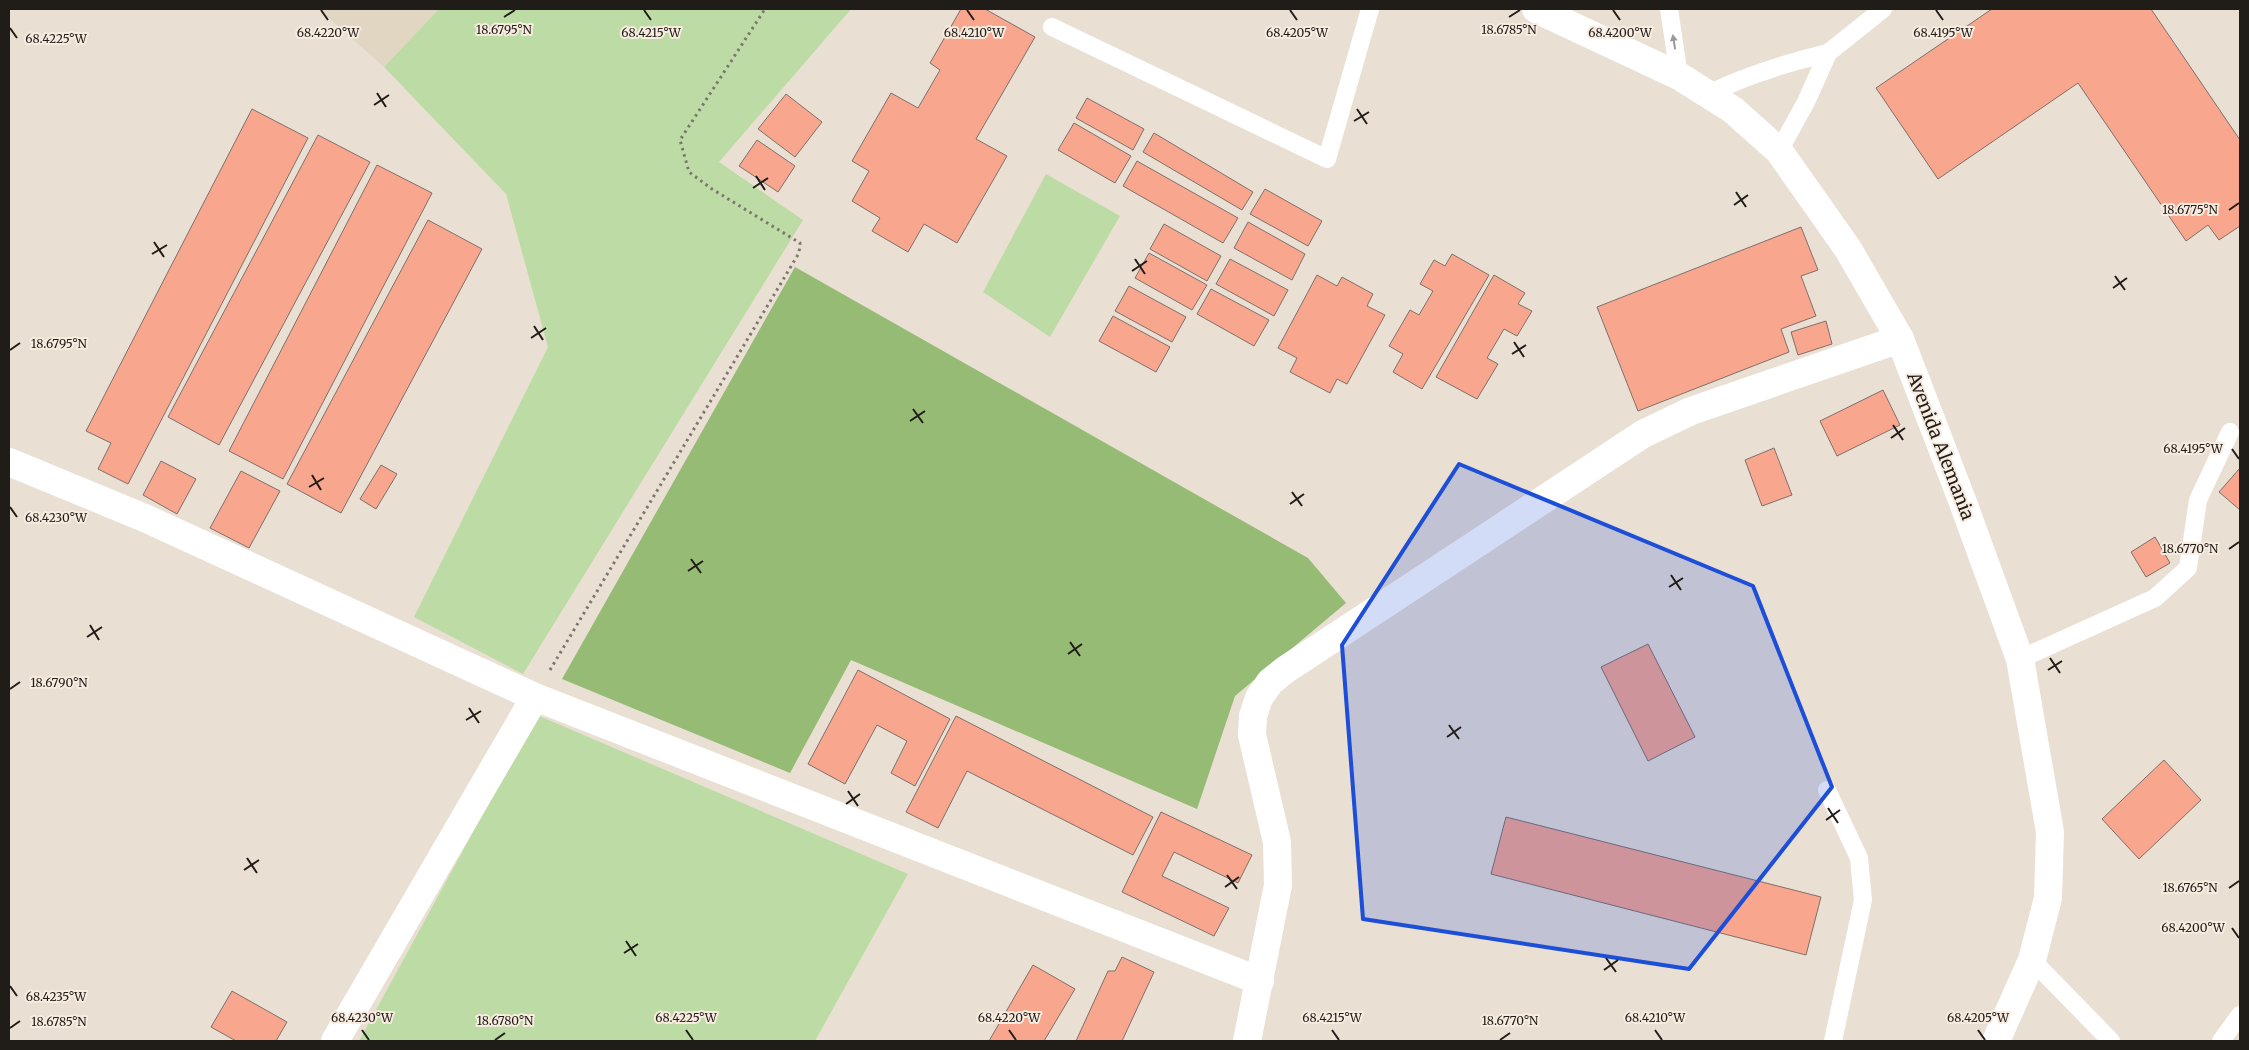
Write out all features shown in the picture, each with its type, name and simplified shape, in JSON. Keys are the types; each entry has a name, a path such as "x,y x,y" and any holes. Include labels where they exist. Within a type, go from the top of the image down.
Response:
{"street":[{"name":"Avenida Alemania","path":"1536,9 1679,76 1732,110 1779,151 1848,249 1900,339 1962,500 2020,659 2050,832 2048,898 2032,960 1996,1041"},
{"path":"1247,1041 1278,885 1277,842 1252,735 1253,716 1259,698 1270,682 1285,670 1642,434 1691,411 1900,339"},
{"path":"9,462 148,519 535,697 1260,981"},
{"path":"335,1041 535,697"}],"lane":[{"path":"1052,27 1327,159 1370,9"},
{"path":"1669,9 1679,76"},
{"path":"1708,94 1736,80 1765,70 1828,53 1883,9"},
{"path":"1779,151 1806,102 1828,53"},
{"path":"2020,659 2155,598 2188,568 2198,500 2230,432"},
{"path":"1827,790 1858,858 1863,900 1832,1041"},
{"path":"2032,960 2111,1041"},
{"path":"2221,1041 2240,1015"}],"path":[{"path":"535,697 799,253 800,242 712,189 689,172 680,140 765,9"}],"highlighted area":[{"path":"1459,464 1753,586 1832,787 1689,969 1363,919 1342,645"}],"shaded area":[{"path":"319,9 439,9 384,67"}],"green space":[{"path":"439,9 851,9 719,162 803,220 523,674 414,617 548,347 506,194 384,67"},
{"path":"1046,174 1120,216 1050,337 983,292"},
{"path":"795,267 1308,558 1346,603 1235,696 1197,809 851,660 790,773 562,679"},
{"path":"537,715 908,874 815,1041 359,1041"}],"building":[{"path":"961,9 985,9 1035,37 976,139 1007,156 957,243 924,224 908,252 872,231 880,218 852,201 869,171 852,161 891,93 918,108 940,70 930,63"},
{"path":"1992,9 2151,9 2240,140 2240,226 2219,240 2208,225 2186,241 2078,83 1938,179 1876,88"},
{"path":"786,94 822,122 795,157 758,129"},
{"path":"1087,98 1144,129 1133,150 1076,118"},
{"path":"252,109 308,138 128,484 98,469 111,443 86,431"},
{"path":"1074,123 1131,156 1115,183 1058,150"},
{"path":"1154,133 1253,192 1242,210 1143,152"},
{"path":"318,135 370,162 219,445 168,417"},
{"path":"757,140 795,166 778,192 739,166"},
{"path":"1137,161 1238,218 1223,243 1123,186"},
{"path":"377,165 432,193 283,479 229,451"},
{"path":"1265,189 1322,221 1308,246 1250,214"},
{"path":"428,220 482,249 341,513 287,484"},
{"path":"1248,222 1305,254 1292,280 1234,248"},
{"path":"1164,224 1221,256 1207,281 1150,249"},
{"path":"1801,227 1818,270 1801,276 1816,316 1781,329 1789,352 1638,411 1597,307"},
{"path":"1149,253 1207,285 1192,310 1135,278"},
{"path":"1452,254 1489,275 1422,389 1393,372 1403,354 1389,346 1410,310 1419,315 1433,291 1420,284 1434,260 1445,266"},
{"path":"1230,259 1288,290 1274,316 1216,284"},
{"path":"1317,275 1337,286 1342,277 1373,294 1367,306 1385,315 1347,384 1337,379 1330,393 1290,372 1297,358 1278,348"},
{"path":"1494,275 1525,293 1518,304 1532,311 1517,336 1504,329 1487,358 1498,364 1477,399 1436,377"},
{"path":"1129,286 1186,317 1172,342 1115,311"},
{"path":"1211,289 1269,320 1254,346 1197,314"},
{"path":"1113,316 1170,347 1156,372 1099,341"},
{"path":"1826,321 1832,344 1798,355 1791,332"},
{"path":"1883,390 1900,425 1837,456 1820,421"},
{"path":"1774,448 1792,495 1762,506 1745,460"},
{"path":"161,461 196,479 177,514 143,495"},
{"path":"381,465 397,474 376,509 360,499"},
{"path":"2240,468 2240,510 2219,492"},
{"path":"241,471 280,491 249,548 210,528"},
{"path":"2155,537 2170,563 2146,577 2131,552"},
{"path":"1648,644 1695,737 1648,761 1601,667"},
{"path":"858,670 950,719 915,786 891,773 907,741 877,725 845,784 808,764"},
{"path":"956,716 1153,817 1133,855 967,771 938,828 906,812"},
{"path":"2164,760 2201,800 2139,859 2102,819"},
{"path":"1161,812 1252,855 1238,883 1174,852 1162,876 1229,908 1214,936 1122,892"},
{"path":"1506,817 1821,897 1806,955 1491,874"},
{"path":"1122,957 1154,972 1122,1041 1076,1041 1108,971 1115,971"},
{"path":"1033,965 1075,989 1044,1041 989,1041"},
{"path":"232,991 287,1022 276,1041 236,1041 211,1027"}]}
